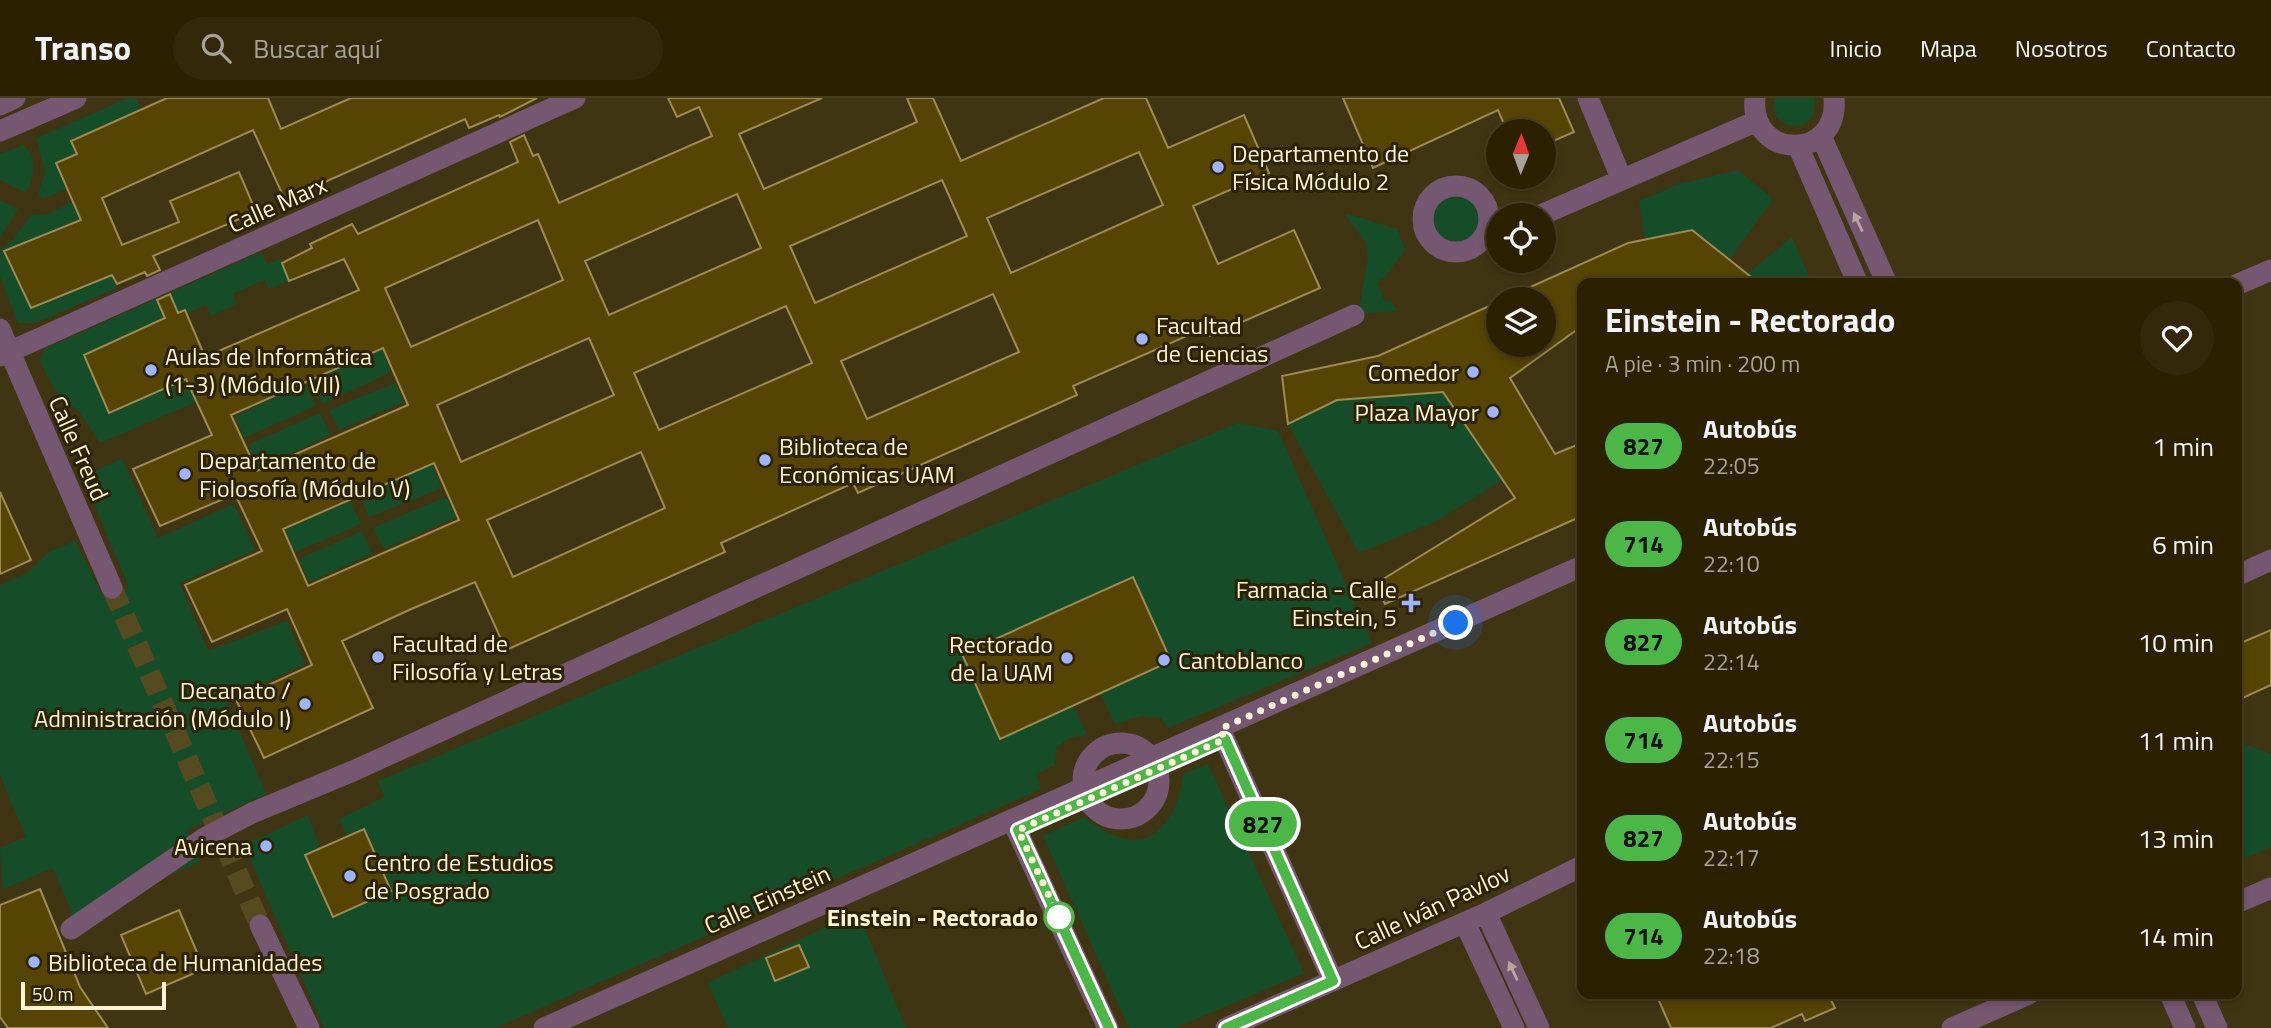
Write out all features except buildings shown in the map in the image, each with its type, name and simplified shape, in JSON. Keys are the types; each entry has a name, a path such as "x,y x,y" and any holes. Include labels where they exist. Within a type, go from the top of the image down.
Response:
{"street":[{"path":"0,105 15,98"},
{"path":"0,131 76,98"},
{"name":"Calle Marx","path":"5,354 48,337 575,98"},
{"path":"1588,98 1622,180"},
{"path":"1755,98 1757,121 1773,140 1798,146 1821,136 1830,126 1835,113 1834,98"},
{"path":"1556,209 1757,121"},
{"path":"1821,136 1884,278"},
{"path":"1798,146 1855,278"},
{"path":"2242,282 2271,270"},
{"path":"71,929 206,837 252,813 354,771 1354,314"},
{"name":"Calle Freud","path":"0,329 5,354 112,588"},
{"path":"2242,573 2271,560"},
{"name":"Calle Einstein","path":"1223,734 1577,568"},
{"name":"Calle Einstein","path":"576,1028 1086,793 1577,580"},
{"path":"1223,734 1333,981"},
{"path":"1112,744 1134,745 1155,763 1158,790 1154,800 1137,815 1115,818 1104,815 1086,793 1087,765 1102,748 1112,744"},
{"path":"1015,825 1108,1028"},
{"name":"Calle Einstein","path":"544,1028 1015,825"},
{"name":"Calle Iván Pavlov","path":"1226,1028 1465,923 1577,868"},
{"path":"2242,900 2271,888"},
{"path":"1486,913 1539,1028"},
{"path":"1465,923 1514,1028"},
{"path":"260,925 309,1028"},
{"path":"1952,1028 2018,999"},
{"path":"2172,999 2185,1028"},
{"path":"2204,999 2217,1028"}],"shaded area":[{"path":"0,98 2271,98 2271,1028 0,1028"}],"green space":[{"path":"129,98 136,98 141,110 72,141 77,154 56,163 67,189 44,198 38,195 45,172 37,140 39,137"},
{"path":"1774,98 1815,98 1813,115 1802,124 1789,125 1775,115"},
{"path":"23,145 33,162 31,181 26,193 0,180 0,154"},
{"path":"1738,170 1773,199 1729,260 1692,230 1645,239 1639,201 1679,184"},
{"path":"1456,195 1473,202 1480,219 1473,236 1456,243 1439,236 1432,219 1439,202"},
{"path":"0,200 18,209 0,238"},
{"path":"73,201 81,220 5,251 14,273 34,265 23,290 31,308 112,275 117,288 35,323 18,323 0,276 0,251 14,238 31,215 49,214"},
{"path":"1344,213 1397,229 1405,250 1384,278 1377,282 1385,302 1391,300 1397,311 1358,314 1368,259 1366,243"},
{"path":"1792,237 1810,278 1749,278 1747,274"},
{"path":"261,252 267,264 281,259 289,281 269,289 264,280 233,294 237,304 211,316 206,305 186,314 184,310 84,355 92,374 121,386 101,395 109,413 186,379 196,402 100,443 79,411 59,398 40,362 44,349"},
{"path":"382,349 391,372 322,404 312,380"},
{"path":"395,383 404,402 339,430 329,410"},
{"path":"305,384 315,406 244,438 235,416"},
{"path":"1443,392 1502,480 1437,521 1359,553 1288,424 1337,400"},
{"path":"320,413 330,435 258,468 248,445"},
{"path":"1238,423 1278,431 1372,643 1168,728 1161,718 1142,716 1115,724 1100,693 1171,661 1133,577 962,654 1000,738 1073,705 1087,735 1069,738 1056,748 1055,765 1036,774 1041,789 495,1028 324,1028 244,845 308,815 320,848 305,855 333,917 362,880 371,900 391,891 364,829 347,836 339,819 385,797 378,781"},
{"path":"122,459 158,538 234,504 255,550 180,583 208,651 287,621 305,664 226,700 266,794 187,830 200,862 73,916 53,868 3,889 0,848 26,837 0,775 0,585 29,572 49,552 75,541 103,596 129,588 83,476"},
{"path":"432,465 442,488 369,517 360,496"},
{"path":"446,497 456,517 384,549 373,528"},
{"path":"350,501 361,524 295,552 285,530"},
{"path":"362,531 372,554 309,582 299,559"},
{"path":"2242,743 2271,754 2271,847 2242,859"},
{"path":"1208,764 1304,973 1175,1028 1129,1028 1043,836 1084,817 1106,832 1129,840 1151,835 1162,828 1171,815 1184,773"},
{"path":"853,914 859,915 906,1028 728,1028 708,983"}],"tunnel":[{"path":"112,588 260,925"}],"bus line":[{"name":"827","path":"1109,1028 1018,830 1225,739 1333,981 1226,1028"}],"place":[{"name":"Departamento de Física Módulo 2","path":"1218,167"},
{"name":"Facultad de Ciencias","path":"1142,339"},
{"name":"Aulas de Informática (1-3) (Módulo VII)","path":"151,370"},
{"name":"Comedor","path":"1473,372"},
{"name":"Plaza Mayor","path":"1493,412"},
{"name":"Biblioteca de Económicas UAM","path":"765,460"},
{"name":"Departamento de Fiolosofía (Módulo V)","path":"185,474"},
{"name":"Farmacia - Calle Einstein, 5","path":"1411,603"},
{"name":"Facultad de Filosofía y Letras","path":"378,657"},
{"name":"Rectorado de la UAM","path":"1067,658"},
{"name":"Cantoblanco","path":"1164,660"},
{"name":"Decanato / Administración (Módulo I)","path":"305,704"},
{"name":"Avicena","path":"266,846"},
{"name":"Centro de Estudios de Posgrado","path":"350,876"},
{"name":"Einstein - Rectorado","path":"1059,917"},
{"name":"Biblioteca de Humanidades","path":"34,962"}],"route":[{"path":"1059,917 1018,830 1225,739 1220,729 1456,623"}]}
